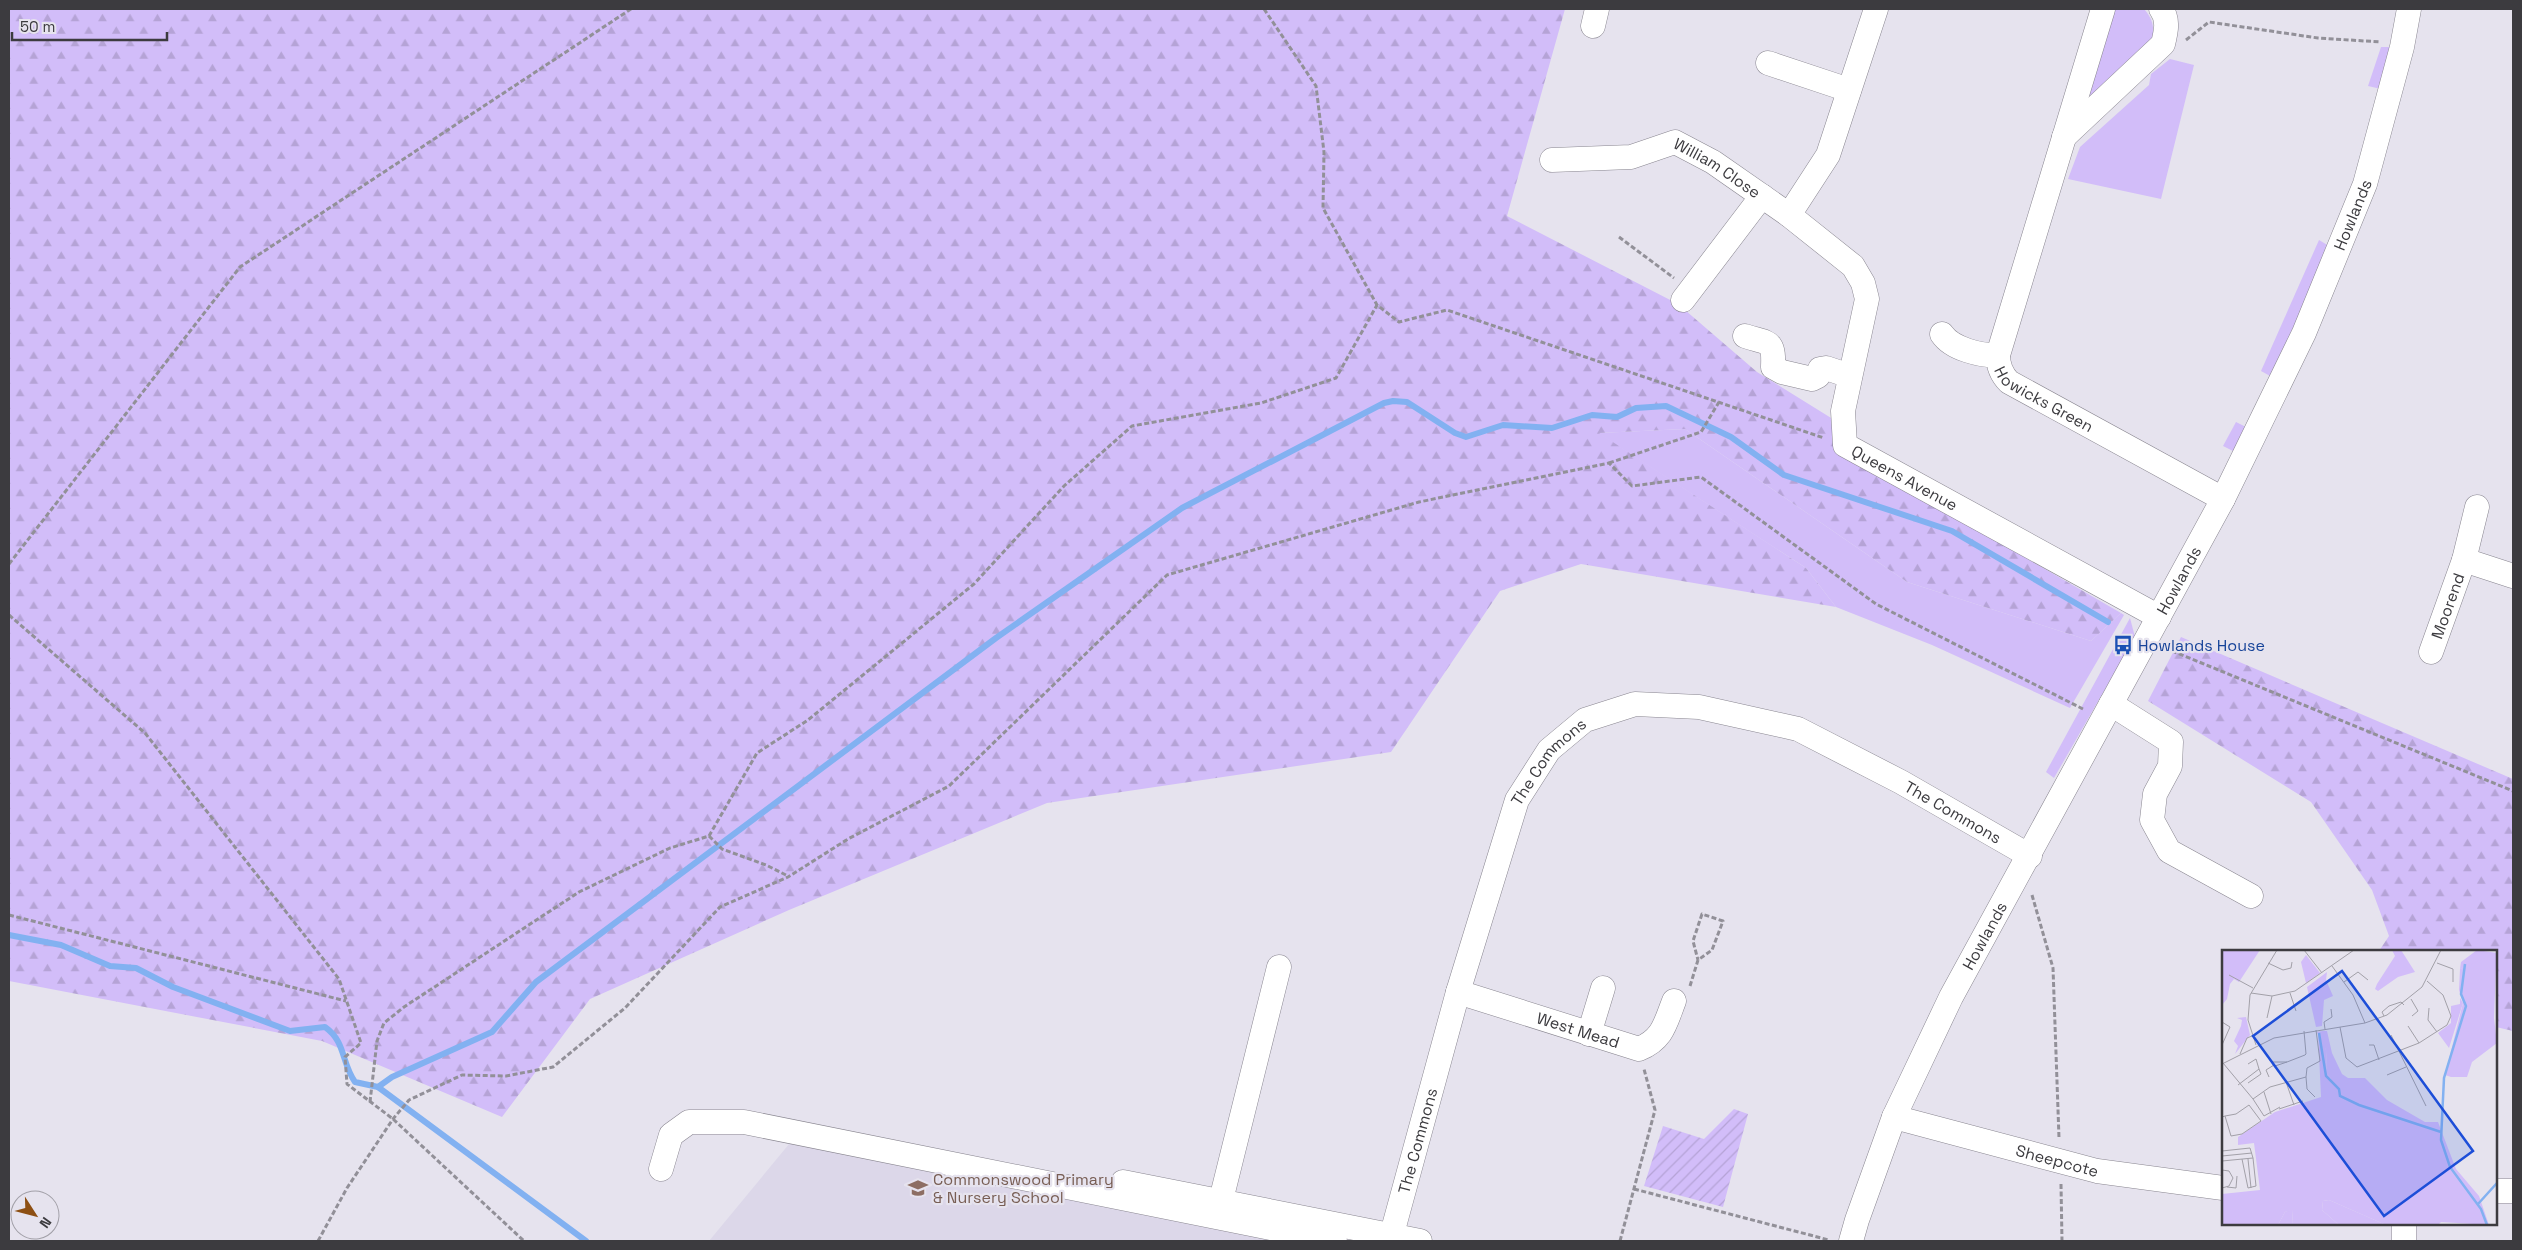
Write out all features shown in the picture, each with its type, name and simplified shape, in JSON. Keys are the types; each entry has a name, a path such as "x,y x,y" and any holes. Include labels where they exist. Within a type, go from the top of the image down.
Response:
{"street":[{"path":"1789,215 1828,155 1876,9"},
{"name":"Howicks Green","path":"2103,9 2062,138 1998,355 2002,374 2009,382 2223,499"},
{"path":"2062,138 2163,44 2167,28 2164,13 2161,9"},
{"name":"Howlands","path":"1852,1241 1857,1220 1894,1118 1951,997 2027,862 2223,499 2304,333 2361,193 2402,45 2409,9"},
{"path":"1768,63 1849,90"},
{"name":"William Close","path":"1552,160 1631,157 1675,142 1712,162 1789,215"},
{"path":"1687,295 1762,196"},
{"name":"Queens Avenue","path":"1789,215 1853,266 1863,283 1866,299 1843,411 1845,446 2159,617"},
{"path":"1942,334 1947,341 1984,356 1998,355"},
{"path":"1745,336 1769,344 1773,349 1772,367 1782,372 1812,379 1818,376 1820,369 1826,368 1850,376"},
{"name":"Moorend","path":"2431,652 2464,560 2477,507"},
{"name":"Moorend","path":"2464,560 2513,576"},
{"name":"The Commons","path":"1391,1239 1458,992 1518,800 1549,750 1585,720 1635,704 1699,707 1798,729 1901,782 2027,862"},
{"path":"2107,712 2172,742 2170,766 2155,794 2152,820 2169,851 2251,896"},
{"path":"1221,1200 1279,967"},
{"path":"1589,1034 1603,988"},
{"name":"West Mead","path":"1458,992 1639,1049 1651,1044 1660,1035 1674,1001"},
{"path":"729,1110 1221,1200 1391,1239 1420,1241"},
{"name":"Sheepcote","path":"1894,1118 2097,1171 2222,1188"},
{"path":"661,1169 671,1135 689,1122 744,1122 1335,1241"},
{"path":"2497,1191 2513,1190"},
{"path":"2404,1225 2404,1241"}],"path":[{"path":"9,564 240,267 631,9"},
{"path":"1264,9 1316,86 1324,152 1323,208 1377,305 1399,322 1447,310 1845,446"},
{"path":"2163,44 2188,40 2209,22 2318,38 2402,45"},
{"path":"1619,237 1687,295"},
{"path":"370,1102 376,1041 384,1023 404,1007 579,892 670,848 709,836 757,753 808,720 974,584 1064,486 1132,426 1261,403 1336,378 1377,305"},
{"path":"318,1241 347,1188 393,1119 409,1100 462,1075 506,1076 553,1066 625,1008 720,907 788,876 848,839 949,786 1167,575 1419,502 1609,463 1701,432 1719,402"},
{"path":"1609,463 1632,486 1701,477 1876,604 2107,712"},
{"path":"9,614 146,733 339,979 361,1043 345,1057 347,1084 393,1119 524,1241"},
{"path":"2146,640 2513,791"},
{"path":"709,836 722,849 766,865 788,876"},
{"path":"2027,862 2053,968 2061,1161 2062,1241"},
{"path":"1674,1001 1688,991 1698,960 1693,941 1702,914 1723,921 1712,950 1698,960"},
{"path":"9,916 346,1001"},
{"path":"1620,1241 1655,1110 1639,1049"},
{"path":"1634,1190 1834,1241"}],"shaded area":[{"name":"Commonswood Primary & Nursery School","path":"799,1132 1104,1192 1352,1241 709,1241"}],"green space":[{"path":"9,9 1565,9 1507,216 1678,304 1757,372 1836,421 1839,450 2121,613 2091,641 1907,582 1685,429 1599,433 1806,568 1836,607 1581,564 1500,591 1391,752 1047,803 789,910 590,999 502,1117 322,1041 9,981"},
{"path":"2114,9 2144,9 2152,22 2153,37 2084,104"},
{"path":"2381,47 2390,47 2381,89 2368,86"},
{"path":"2170,59 2194,65 2161,199 2068,179 2080,147 2149,85 2151,74"},
{"path":"2319,240 2329,246 2272,377 2261,371"},
{"path":"2236,422 2248,428 2235,452 2223,446"},
{"path":"1685,429 1907,582 2091,641 2121,613 2124,615 2070,708 1932,645 1836,607 1806,568 1598,433"},
{"path":"2130,618 2135,637 2054,778 2046,772"},
{"path":"2181,637 2513,779 2513,1031 2497,1027 2497,950 2380,950 2389,936 2372,890 2311,802 2148,701"},
{"path":"1734,1109 1748,1114 1723,1207 1644,1186 1663,1126 1704,1139"}],"waterway":[{"path":"378,1087 392,1077 492,1032 536,982 996,638 1182,508 1384,403 1393,401 1407,402 1455,433 1466,437 1503,425 1552,428 1592,415 1617,417 1636,408 1666,406 1731,437 1784,475 1952,531 2108,622"},
{"path":"9,935 61,945 110,966 136,968 173,987 290,1031 325,1027 337,1039 347,1067 355,1082 378,1087 586,1241"}],"place":[{"name":"Howlands House","path":"2123,645"},
{"name":"Commonswood Primary & Nursery School","path":"918,1188"}]}
